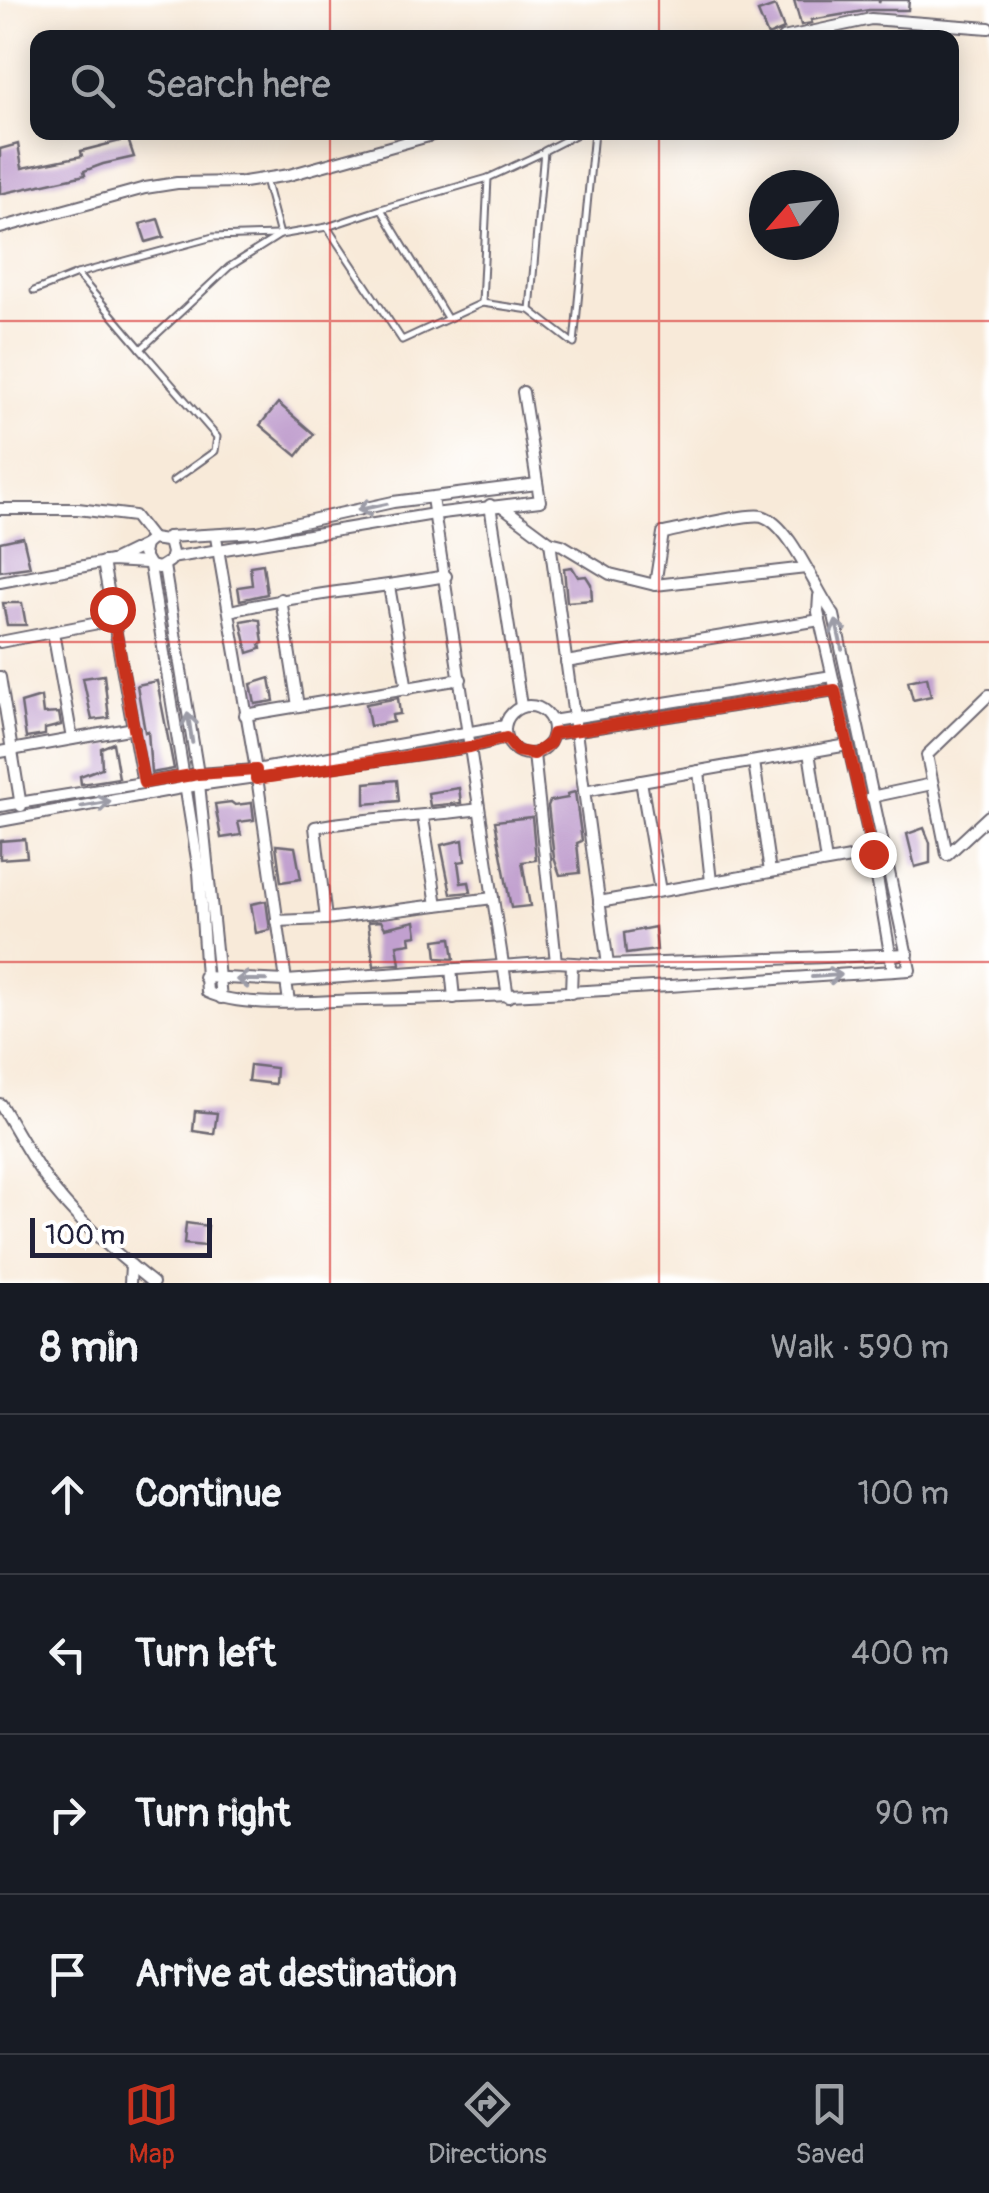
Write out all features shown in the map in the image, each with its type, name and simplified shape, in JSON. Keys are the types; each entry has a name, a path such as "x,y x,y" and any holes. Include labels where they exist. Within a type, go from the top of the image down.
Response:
{"street":[{"path":"821,30 872,19 989,28"},
{"path":"0,228 146,188 265,179 413,140"},
{"path":"0,582 107,562 168,562 434,514 540,500 523,392"},
{"path":"107,562 168,537 257,532 393,502 537,484"},
{"path":"488,492 522,706"},
{"path":"432,498 508,997"},
{"path":"504,507 550,542 610,574 654,585 806,568"},
{"path":"0,509 78,509 134,516 148,542"},
{"path":"168,537 207,992 221,998 289,1002 508,997 910,970 834,615 777,524 759,514 663,533 654,585"},
{"path":"216,536 289,1002"},
{"path":"148,542 143,554 191,781 221,998"},
{"path":"550,542 608,965"},
{"path":"107,562 144,783"},
{"path":"230,611 281,599 446,576"},
{"path":"389,586 408,689"},
{"path":"819,595 820,620 873,854 893,972"},
{"path":"281,599 298,706"},
{"path":"0,642 114,620"},
{"path":"566,662 820,620"},
{"path":"53,632 72,740"},
{"path":"552,721 832,676"},
{"path":"0,677 6,751 24,817"},
{"path":"245,715 461,679"},
{"path":"553,734 835,690"},
{"path":"989,696 927,755 948,855 989,816"},
{"path":"522,706 543,709 552,721 550,743 534,754 517,751 505,732 510,714 522,706"},
{"path":"6,751 134,728"},
{"path":"256,774 469,734 505,732"},
{"path":"0,806 144,783 256,774 470,747 505,732"},
{"path":"584,791 848,746"},
{"path":"809,752 826,862"},
{"path":"534,754 556,962"},
{"path":"754,762 770,872"},
{"path":"699,771 712,882"},
{"path":"0,821 191,781"},
{"path":"642,781 660,891"},
{"path":"860,796 874,798 932,784"},
{"path":"326,920 314,826 479,809"},
{"path":"423,817 437,905"},
{"path":"599,902 873,854"},
{"path":"277,921 326,920 493,898"},
{"path":"204,976 220,980 286,981 556,962 608,965 908,954"},
{"path":"786,958 787,978"},
{"path":"734,960 735,982"},
{"path":"678,986 680,962"},
{"path":"572,963 572,993"},
{"path":"623,964 625,990"},
{"path":"451,969 454,998"},
{"path":"396,974 400,999"},
{"path":"345,978 347,1000"},
{"path":"0,1104 53,1188 79,1218 152,1283"},
{"path":"130,1283 131,1265"}],"lane":[{"path":"34,291 77,274 213,237 280,235 327,227 488,178 565,140"},
{"path":"327,227 402,340 482,303 530,310 574,344 593,140"},
{"path":"530,310 544,151"},
{"path":"482,303 488,178"},
{"path":"265,179 280,235"},
{"path":"381,209 447,318"},
{"path":"141,349 229,268 280,235"},
{"path":"77,274 217,437 215,451 173,481"}],"building":[{"path":"794,0 909,0 908,10 869,10 801,25"},
{"path":"775,6 784,29 766,30 758,12"},
{"path":"128,140 134,157 103,164 84,171 85,175 0,194 0,149 18,144 22,168 82,156 81,151"},
{"path":"158,219 164,237 146,242 140,224"},
{"path":"278,403 314,434 297,456 260,425"},
{"path":"23,537 30,567 0,571 0,542"},
{"path":"263,564 267,594 240,600 238,587 252,585 250,566"},
{"path":"572,567 578,577 586,576 591,584 592,600 567,602 564,568"},
{"path":"3,603 22,603 26,625 7,625"},
{"path":"260,620 263,643 261,649 248,653 241,621"},
{"path":"104,675 109,718 92,720 83,678"},
{"path":"927,677 931,696 913,700 908,681"},
{"path":"270,678 274,701 255,704 251,684"},
{"path":"157,681 174,769 151,773 148,731 145,732 137,685"},
{"path":"41,697 43,714 59,713 61,725 45,729 45,735 26,738 21,703"},
{"path":"398,698 400,714 392,715 393,722 370,726 366,704"},
{"path":"113,743 119,778 81,784 80,776 102,768 101,748"},
{"path":"397,780 399,801 365,804 365,783"},
{"path":"459,788 461,803 430,806 428,793"},
{"path":"575,792 582,841 577,843 580,873 560,875 548,806 550,801 568,798 567,794"},
{"path":"252,803 254,820 238,822 241,835 221,838 215,804"},
{"path":"532,817 536,860 522,862 530,906 511,908 495,821"},
{"path":"924,828 930,843 930,863 915,867 907,834"},
{"path":"25,839 27,857 0,859 0,841"},
{"path":"463,840 465,861 458,862 461,883 469,882 471,892 451,894 441,845"},
{"path":"276,845 295,847 301,879 281,882"},
{"path":"266,901 270,930 256,933 251,904"},
{"path":"381,921 385,928 415,921 417,935 410,936 411,943 397,945 400,964 374,966 368,922"},
{"path":"655,927 657,950 626,954 624,933"},
{"path":"451,938 454,959 437,958 435,940"},
{"path":"250,1065 276,1068 275,1084 248,1081"},
{"path":"195,1111 217,1113 214,1134 193,1131"},
{"path":"186,1223 208,1226 205,1246 184,1244"}],"route":[{"path":"112,609 144,783 256,770 256,779 470,747 506,738 517,751 534,754 550,743 553,734 835,690 873,854"}]}
